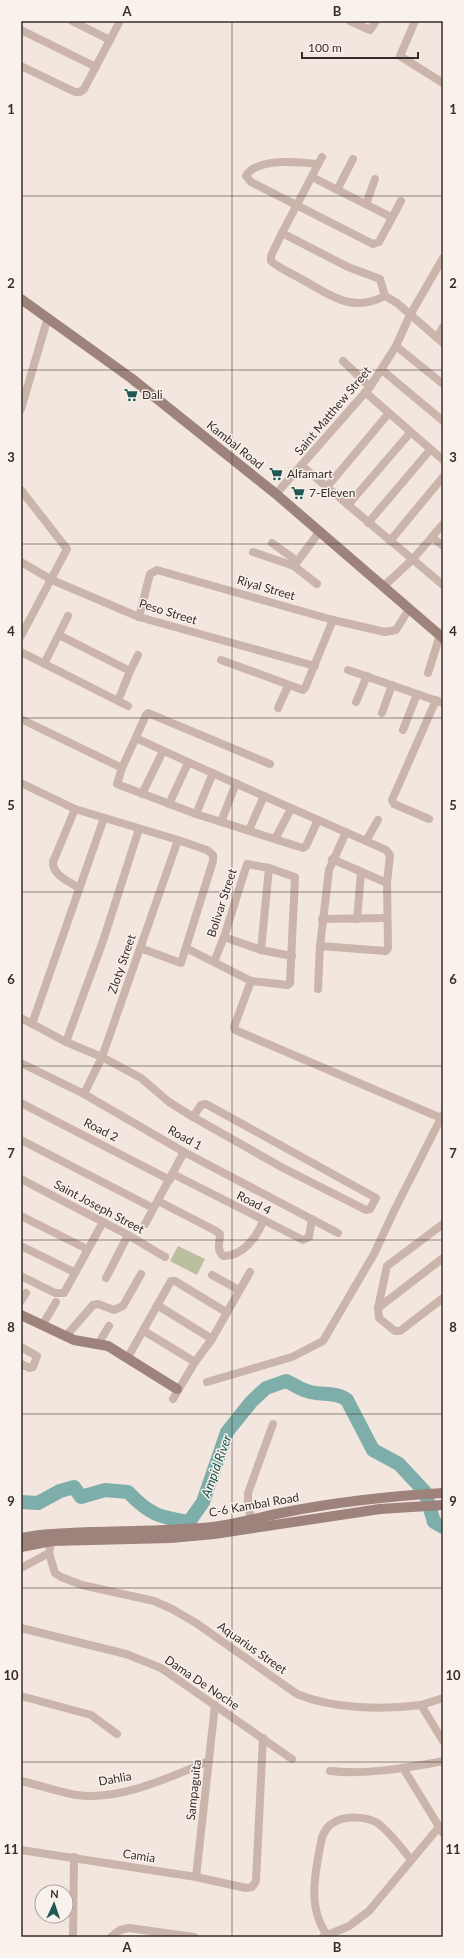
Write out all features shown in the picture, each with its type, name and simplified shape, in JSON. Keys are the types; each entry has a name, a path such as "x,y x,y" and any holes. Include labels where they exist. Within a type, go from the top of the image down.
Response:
{"main road":[{"name":"Kambal Road","path":"21,298 131,378 276,494 441,636"},
{"path":"21,1315 43,1324 74,1340 108,1346 177,1389"},
{"name":"C-6 Kambal Road","path":"254,1524 287,1512 403,1495 443,1494"},
{"name":"C-6 Kambal Road","path":"21,1538 254,1524 403,1507 443,1505"},
{"name":"C-6 Kambal Road","path":"21,1547 52,1537"}],"street":[{"path":"72,21 110,40"},
{"path":"21,66 75,92 80,92 84,89 120,21"},
{"path":"350,21 368,29 374,25"},
{"path":"415,21 400,56 443,84"},
{"path":"21,30 96,66"},
{"path":"337,190 353,159"},
{"path":"385,296 373,302 361,304 342,302 271,261 271,256 282,233 297,206 320,161 276,162 255,169 247,174 247,180 252,182 297,206 366,242 377,244 400,201"},
{"path":"312,177 391,217"},
{"path":"366,204 376,179"},
{"path":"282,233 348,267 380,279 385,296 397,303 440,340 443,327"},
{"name":"Saint Matthew Street","path":"276,494 368,390 396,346 410,315 443,258"},
{"path":"21,409 48,317"},
{"path":"396,346 443,384"},
{"path":"343,361 389,413 443,460"},
{"path":"382,370 443,421"},
{"path":"327,487 389,413"},
{"path":"348,505 410,432"},
{"path":"368,523 430,450"},
{"path":"302,466 443,585"},
{"path":"390,541 443,477"},
{"path":"21,490 67,548 52,580 24,626 21,636"},
{"path":"384,586 413,560 443,524"},
{"path":"295,564 320,531"},
{"path":"432,537 443,546"},
{"path":"272,543 317,584"},
{"path":"253,552 295,564"},
{"name":"Peso Street","path":"21,562 52,580 139,617 315,666"},
{"name":"Riyal Street","path":"139,617 150,574 157,570 333,620 391,632 400,627 410,609"},
{"path":"44,664 68,616"},
{"path":"221,660 288,686 303,690 306,688 333,620"},
{"path":"59,635 130,671"},
{"path":"428,673 441,636"},
{"path":"21,652 128,706"},
{"path":"118,701 138,655"},
{"path":"348,670 439,701 392,800 394,804 429,819"},
{"path":"356,702 367,676"},
{"path":"382,713 392,684"},
{"path":"278,708 288,686"},
{"path":"403,730 417,694"},
{"path":"270,764 148,713 122,768 117,784 196,814 305,848 318,820"},
{"path":"21,720 122,768"},
{"path":"136,738 188,763 386,850 390,855 387,883 388,948 386,951 320,946"},
{"path":"142,794 163,751"},
{"path":"169,804 188,763"},
{"path":"196,814 213,773"},
{"path":"21,783 75,809 178,840 207,850 213,855 213,862 180,964 140,948"},
{"path":"221,822 236,783"},
{"path":"249,830 264,796"},
{"path":"75,809 53,862 53,868 56,873 79,888"},
{"path":"276,839 291,809"},
{"path":"32,1024 104,818"},
{"path":"366,841 378,820"},
{"path":"66,1042 105,934 139,829"},
{"path":"318,989 322,919 329,870 332,859 346,832"},
{"name":"Zloty Street","path":"84,1094 102,1057 178,840"},
{"path":"332,859 361,873 387,883"},
{"name":"Bolivar Street","path":"214,962 224,937 246,866 250,865 269,868 296,878 290,983 288,986 251,981"},
{"path":"261,950 269,868"},
{"path":"357,919 361,873"},
{"path":"322,919 387,918"},
{"path":"224,937 261,950 292,956"},
{"path":"186,948 251,981 234,1027 235,1030 442,1116 374,1254 323,1341 292,1357 207,1382"},
{"path":"21,1018 66,1042 102,1057 141,1078 169,1102 193,1117 283,1168 366,1210 370,1209 376,1198 206,1104 201,1105 193,1117"},
{"name":"Road 1","path":"21,1063 84,1094 184,1152 338,1233"},
{"name":"Road 2","path":"21,1103 171,1177"},
{"path":"21,1140 153,1208"},
{"path":"145,1224 184,1152"},
{"name":"Road 4","path":"171,1177 302,1240 309,1237 312,1219"},
{"name":"Saint Joseph Street","path":"21,1179 128,1235 165,1257"},
{"path":"158,1201 220,1234 218,1244 220,1252 223,1256 230,1256 244,1249 258,1232 263,1221"},
{"path":"21,1216 87,1249"},
{"path":"21,1276 56,1293 64,1293 74,1272 103,1222"},
{"path":"443,1224 387,1266 378,1308 379,1318 395,1331 400,1331 443,1298"},
{"path":"106,1278 128,1235"},
{"path":"21,1246 74,1272"},
{"path":"378,1308 443,1258"},
{"path":"173,1399 177,1389 212,1339 250,1272"},
{"path":"66,1336 93,1305 98,1304 114,1310 123,1306 141,1274"},
{"path":"212,1275 239,1290"},
{"path":"128,1358 169,1283 173,1280 226,1312"},
{"path":"21,1301 26,1293"},
{"path":"43,1324 56,1302"},
{"path":"158,1305 212,1339"},
{"path":"98,1344 109,1326"},
{"path":"144,1331 195,1362"},
{"path":"21,1347 37,1356 33,1367 30,1368 21,1364"},
{"path":"254,1524 248,1507 248,1493 273,1424"},
{"path":"21,1568 49,1553 52,1537"},
{"name":"Aquarius Street","path":"49,1553 55,1573 61,1577 82,1585 154,1601 172,1609 196,1623 297,1694 314,1701 329,1704 396,1708 421,1705 443,1698"},
{"name":"Dama De Noche","path":"21,1628 126,1654 161,1668 292,1759"},
{"path":"21,1696 90,1715 117,1734"},
{"name":"Sampaguita","path":"196,1877 215,1705"},
{"path":"421,1705 443,1741"},
{"name":"Camia","path":"21,1850 196,1877 246,1888 252,1887 256,1882 263,1738"},
{"name":"Dahlia","path":"21,1781 72,1794 97,1795 134,1789 209,1761"},
{"path":"330,1771 345,1773 403,1768 443,1761"},
{"path":"403,1768 441,1830 411,1860 369,1911 349,1926 325,1936 315,1905 314,1890 321,1842 325,1829 334,1822 344,1819 357,1818 379,1824 411,1860"},
{"path":"73,1937 74,1857"},
{"path":"111,1937 120,1930 129,1928 164,1935 194,1937"}],"green space":[{"path":"178,1246 205,1259 197,1275 170,1261"}],"waterway":[{"name":"Ampid River","path":"21,1502 38,1503 60,1491 74,1487 81,1497 105,1490 128,1492 143,1506 156,1514 189,1522 203,1502 227,1432 251,1402 266,1388 286,1381 307,1391 343,1397 347,1400 373,1450 399,1464 425,1492 434,1522 443,1527"}],"place":[{"name":"Dali","path":"131,395"},
{"name":"Alfamart","path":"276,474"},
{"name":"7-Eleven","path":"298,493"}]}
